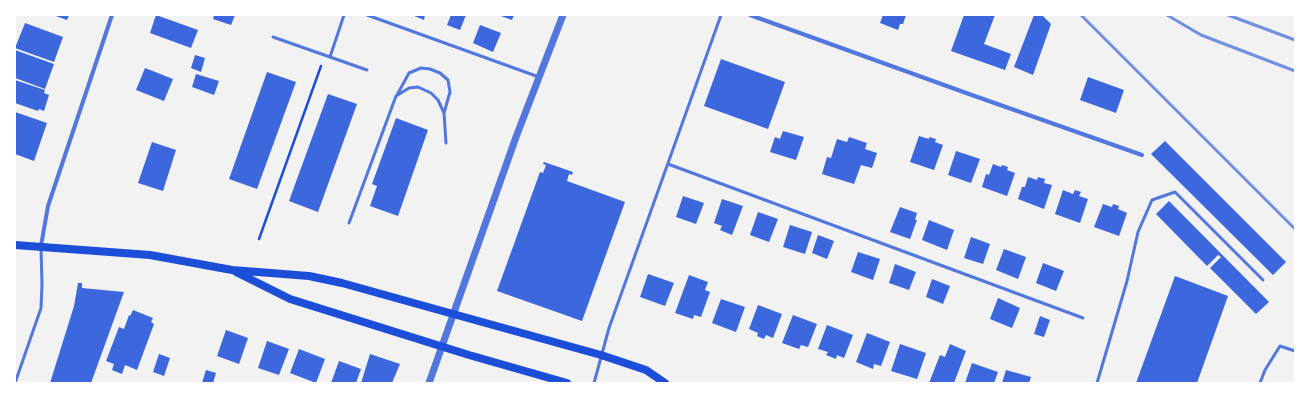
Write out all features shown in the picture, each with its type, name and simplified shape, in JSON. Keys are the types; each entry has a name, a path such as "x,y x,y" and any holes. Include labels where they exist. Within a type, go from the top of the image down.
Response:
{"main road":[{"path":"15,245 150,254 232,270 309,276 342,283 601,356 646,370 665,383"},
{"path":"232,270 290,300 567,383"}],"street":[{"path":"41,246 48,206 112,15"},
{"path":"429,383 516,137 563,15"},
{"path":"750,15 1142,155"}],"lane":[{"path":"330,56 344,15"},
{"path":"367,15 539,77"},
{"path":"594,383 609,328 721,15"},
{"path":"273,37 367,70"},
{"path":"349,223 396,96 409,73 421,68 430,69 440,73 448,80 450,92 444,113 446,143"},
{"path":"396,96 409,88 418,87 431,93 438,100 444,113"},
{"path":"668,164 1083,318"},
{"path":"1097,383 1127,281 1138,232 1152,200 1175,192 1263,280"},
{"path":"16,383 41,308 41,246"},
{"path":"1260,383 1265,370 1280,346 1295,351"}],"path":[{"path":"259,239 325,54"}],"building":[{"path":"53,15 69,15 67,20"},
{"path":"156,15 198,30 191,48 150,33"},
{"path":"214,15 235,15 231,25 213,19"},
{"path":"412,15 425,15 424,20"},
{"path":"451,15 466,15 460,30 447,25"},
{"path":"498,15 514,15 512,20"},
{"path":"883,15 906,15 903,24 900,24 898,30 880,23"},
{"path":"964,15 995,15 984,44 1011,54 1005,70 951,51"},
{"path":"1034,15 1042,15 1051,24 1033,75 1014,67"},
{"path":"25,23 63,37 54,62 15,48"},
{"path":"480,25 501,33 493,52 473,43"},
{"path":"15,50 54,64 45,89 15,78"},
{"path":"195,55 205,58 201,72 191,68"},
{"path":"721,59 785,82 768,129 704,106"},
{"path":"145,68 173,79 164,101 136,90"},
{"path":"267,72 296,82 257,189 229,179"},
{"path":"196,74 219,81 214,95 192,87"},
{"path":"1088,77 1124,90 1116,113 1080,100"},
{"path":"15,80 45,90 44,93 49,95 44,111 39,109 38,111 15,103"},
{"path":"328,94 357,104 318,212 289,201"},
{"path":"15,112 47,123 34,161 15,154"},
{"path":"396,118 428,130 398,216 370,206 377,186 372,184"},
{"path":"783,131 804,137 796,160 770,152 775,137 780,139"},
{"path":"919,136 929,139 929,137 936,139 935,142 943,145 934,170 910,162"},
{"path":"849,137 867,143 865,149 877,153 872,168 861,165 854,184 822,174 827,157 831,158 837,139 847,142"},
{"path":"1165,141 1286,262 1273,275 1151,154"},
{"path":"152,142 176,150 163,191 138,183"},
{"path":"956,151 980,159 971,183 948,175"},
{"path":"544,162 573,172 572,175 569,174 567,181 625,202 582,321 497,291 540,172 543,173 546,165 543,164"},
{"path":"993,164 1001,167 1002,165 1008,167 1007,170 1015,173 1007,196 982,187 986,174 989,175"},
{"path":"1028,177 1037,180 1038,177 1045,179 1044,183 1052,185 1044,209 1018,199 1022,187 1025,187"},
{"path":"1063,190 1073,194 1075,190 1081,192 1079,196 1088,199 1080,223 1055,214"},
{"path":"683,196 704,203 696,224 676,217"},
{"path":"722,199 743,206 732,235 720,230 722,226 714,223"},
{"path":"1169,201 1269,302 1256,314 1210,268 1221,257 1218,255 1207,266 1156,214"},
{"path":"1103,204 1112,207 1113,204 1119,206 1118,209 1127,213 1119,236 1094,227"},
{"path":"900,207 917,213 915,220 917,220 910,239 890,232"},
{"path":"758,212 778,219 769,242 750,235"},
{"path":"929,220 954,230 947,250 922,240"},
{"path":"790,225 812,232 805,254 783,247"},
{"path":"818,235 834,241 827,259 812,253"},
{"path":"971,237 990,244 983,264 964,258"},
{"path":"1004,249 1026,257 1018,279 996,270"},
{"path":"858,252 880,259 873,280 851,272"},
{"path":"1043,263 1064,271 1056,291 1036,283"},
{"path":"895,264 916,272 909,290 889,283"},
{"path":"648,274 674,283 665,306 640,297"},
{"path":"689,275 708,282 705,290 710,292 701,317 694,315 693,319 675,313"},
{"path":"1175,276 1228,296 1197,383 1136,383"},
{"path":"932,279 950,286 943,304 926,297"},
{"path":"78,283 82,283 82,288 124,292 91,383 50,383 74,306"},
{"path":"998,298 1020,308 1012,328 990,319"},
{"path":"721,299 745,307 736,332 712,323"},
{"path":"758,305 782,314 773,338 766,335 764,339 757,336 758,333 749,329"},
{"path":"133,310 153,318 151,322 154,324 137,370 125,365 122,374 112,370 114,364 106,361 119,327 124,329 129,315 130,316"},
{"path":"793,315 817,324 808,347 801,345 799,349 782,343"},
{"path":"1040,316 1050,320 1044,337 1034,334"},
{"path":"827,325 853,335 844,358 837,355 836,359 826,355 828,352 818,349"},
{"path":"226,330 248,338 239,364 217,356"},
{"path":"867,333 890,342 881,366 874,364 873,369 856,362"},
{"path":"267,341 289,349 279,375 258,368"},
{"path":"900,344 926,353 917,379 891,371"},
{"path":"950,344 966,351 954,383 929,383 940,355 945,357"},
{"path":"299,349 325,359 316,383 290,373"},
{"path":"159,354 170,358 164,376 153,372"},
{"path":"370,354 400,364 392,383 361,383"},
{"path":"339,361 361,369 356,383 331,383"},
{"path":"972,363 998,372 994,383 965,383"},
{"path":"206,370 216,373 213,383 202,383"},
{"path":"1006,370 1031,377 1029,383 1002,383"}],"railway":[{"path":"1081,15 1295,229"},
{"path":"1167,15 1201,35 1295,71"},
{"path":"1228,15 1295,40"}]}
